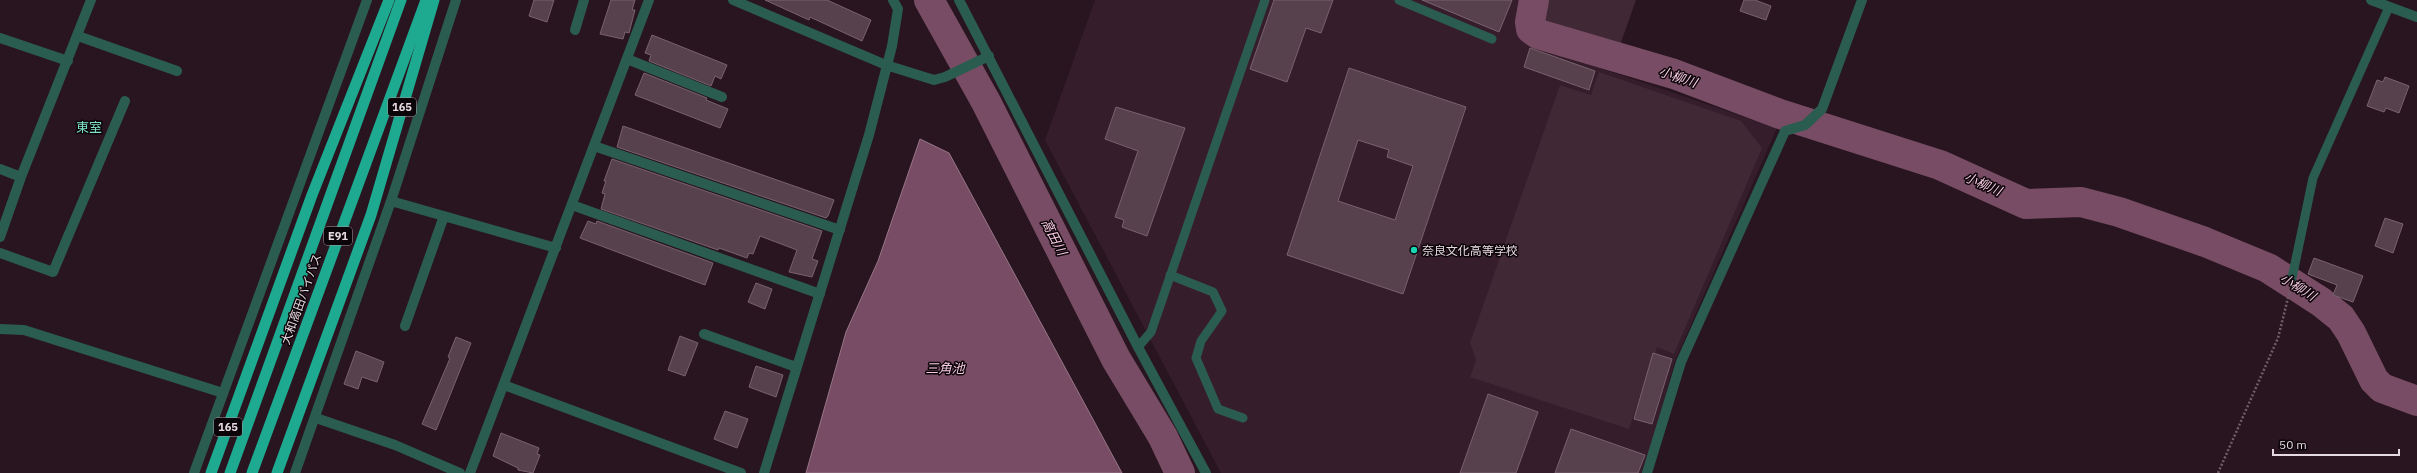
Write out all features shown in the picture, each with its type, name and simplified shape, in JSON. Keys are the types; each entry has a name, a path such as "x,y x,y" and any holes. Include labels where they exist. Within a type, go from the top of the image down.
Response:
{"highway":[{"name":"165","path":"211,473 312,195 389,0"},
{"name":"大和高田バイパス","path":"230,473 401,0"},
{"name":"大和高田バイパス","path":"252,473 426,0"},
{"name":"165","path":"277,473 371,215 434,0"}],"street":[{"path":"0,236 21,177 91,0"},
{"path":"194,473 367,0"},
{"path":"295,473 316,418 391,201 456,0"},
{"path":"576,30 584,0"},
{"path":"470,473 649,0"},
{"path":"733,0 886,65 934,80 945,78 989,56"},
{"path":"764,473 869,134 892,46 898,8 893,0"},
{"path":"959,0 1138,347 1206,473"},
{"path":"1647,473 1681,362 1785,131 1808,121 1822,109 1862,0"},
{"path":"2371,0 2391,3 2417,17"},
{"path":"78,36 178,71"},
{"path":"0,38 68,61"},
{"path":"627,59 722,97"},
{"path":"0,253 53,272 125,101"},
{"path":"594,146 840,230"},
{"path":"0,170 21,177"},
{"path":"391,201 556,248"},
{"path":"572,205 820,294"},
{"path":"405,326 444,216"},
{"path":"0,329 24,330 223,393"},
{"path":"704,334 796,367"},
{"path":"504,385 741,473"},
{"path":"316,418 396,445 460,473"}],"lane":[{"path":"1138,347 1151,332 1265,0"},
{"path":"1399,0 1492,39"},
{"path":"2292,278 2313,178 2391,3"},
{"path":"1170,275 1213,292 1222,311 1201,342 1196,358 1218,409 1243,418"}],"path":[{"path":"2218,473 2278,338 2290,290"}],"shaded area":[{"name":"奈良文化高等学校","path":"1095,0 1523,0 1518,16 1520,33 1529,44 1777,128 1675,361 1643,473 1221,473 1045,140"},
{"path":"1539,0 1636,0 1618,51 1538,27 1535,19"},
{"path":"1599,72 1741,121 1762,148 1674,354 1657,347 1629,429 1470,377 1476,360 1470,343 1560,85 1591,95"}],"water":[{"name":"三角池","path":"920,139 949,153 1122,473 806,473 846,332 878,261"}],"building":[{"path":"534,0 554,0 547,22 529,16"},
{"path":"611,0 635,0 632,10 635,10 629,33 625,32 623,39 600,34"},
{"path":"765,0 827,0 871,20 862,41 810,17 809,20"},
{"path":"1274,0 1333,0 1321,33 1306,28 1287,82 1250,69"},
{"path":"1422,0 1512,0 1499,32"},
{"path":"1744,0 1755,0 1771,6 1766,20 1740,11"},
{"path":"652,35 727,65 721,79 715,76 711,86 649,61 651,55 645,53"},
{"path":"1530,48 1595,71 1589,90 1524,67"},
{"path":"1349,68 1466,107 1403,294 1287,255","holes":["1358,140 1389,150 1387,157 1413,166 1395,220 1338,201"]},
{"path":"644,73 707,98 706,100 728,109 720,128 635,95"},
{"path":"2385,77 2409,86 2399,113 2386,108 2384,112 2367,106 2377,80 2383,82"},
{"path":"1116,107 1185,128 1147,236 1122,227 1124,220 1115,217 1138,151 1105,139"},
{"path":"623,126 834,200 828,216 826,218 617,147"},
{"path":"612,159 822,231 812,259 818,261 812,277 789,272 797,250 760,236 753,254 749,253 747,258 719,248 718,250 601,209 605,194 602,193 606,181 604,181"},
{"path":"2385,218 2403,224 2393,253 2375,246"},
{"path":"588,221 596,224 597,221 713,263 705,285 580,238"},
{"path":"2314,258 2363,276 2353,302 2333,295 2337,285 2308,274"},
{"path":"756,283 772,289 765,309 748,302"},
{"path":"680,336 698,343 685,376 668,370"},
{"path":"456,337 471,343 436,430 422,424 450,358 448,357"},
{"path":"356,351 384,362 377,382 362,377 358,389 344,384"},
{"path":"1653,353 1672,359 1652,424 1634,419"},
{"path":"756,366 783,375 776,397 749,387"},
{"path":"1488,394 1538,412 1516,473 1460,473"},
{"path":"725,411 748,419 737,448 714,439"},
{"path":"1571,429 1645,455 1638,473 1555,473"},
{"path":"501,433 539,448 537,454 540,455 533,473 518,470 518,468 493,456"}],"waterway":[{"name":"高田川","path":"929,0 986,102 1116,359 1163,437 1180,473"},
{"name":"小柳川","path":"1534,0 1530,22 1531,29 1538,34 1674,74 1780,114 1940,165 2026,204 2081,202 2119,212 2205,242 2268,268 2321,302 2341,318 2351,333 2374,380 2382,388 2417,401"}],"place":[{"name":"奈良文化高等学校","path":"1414,250"}],"district":[{"name":"東室","path":"89,127"}]}
